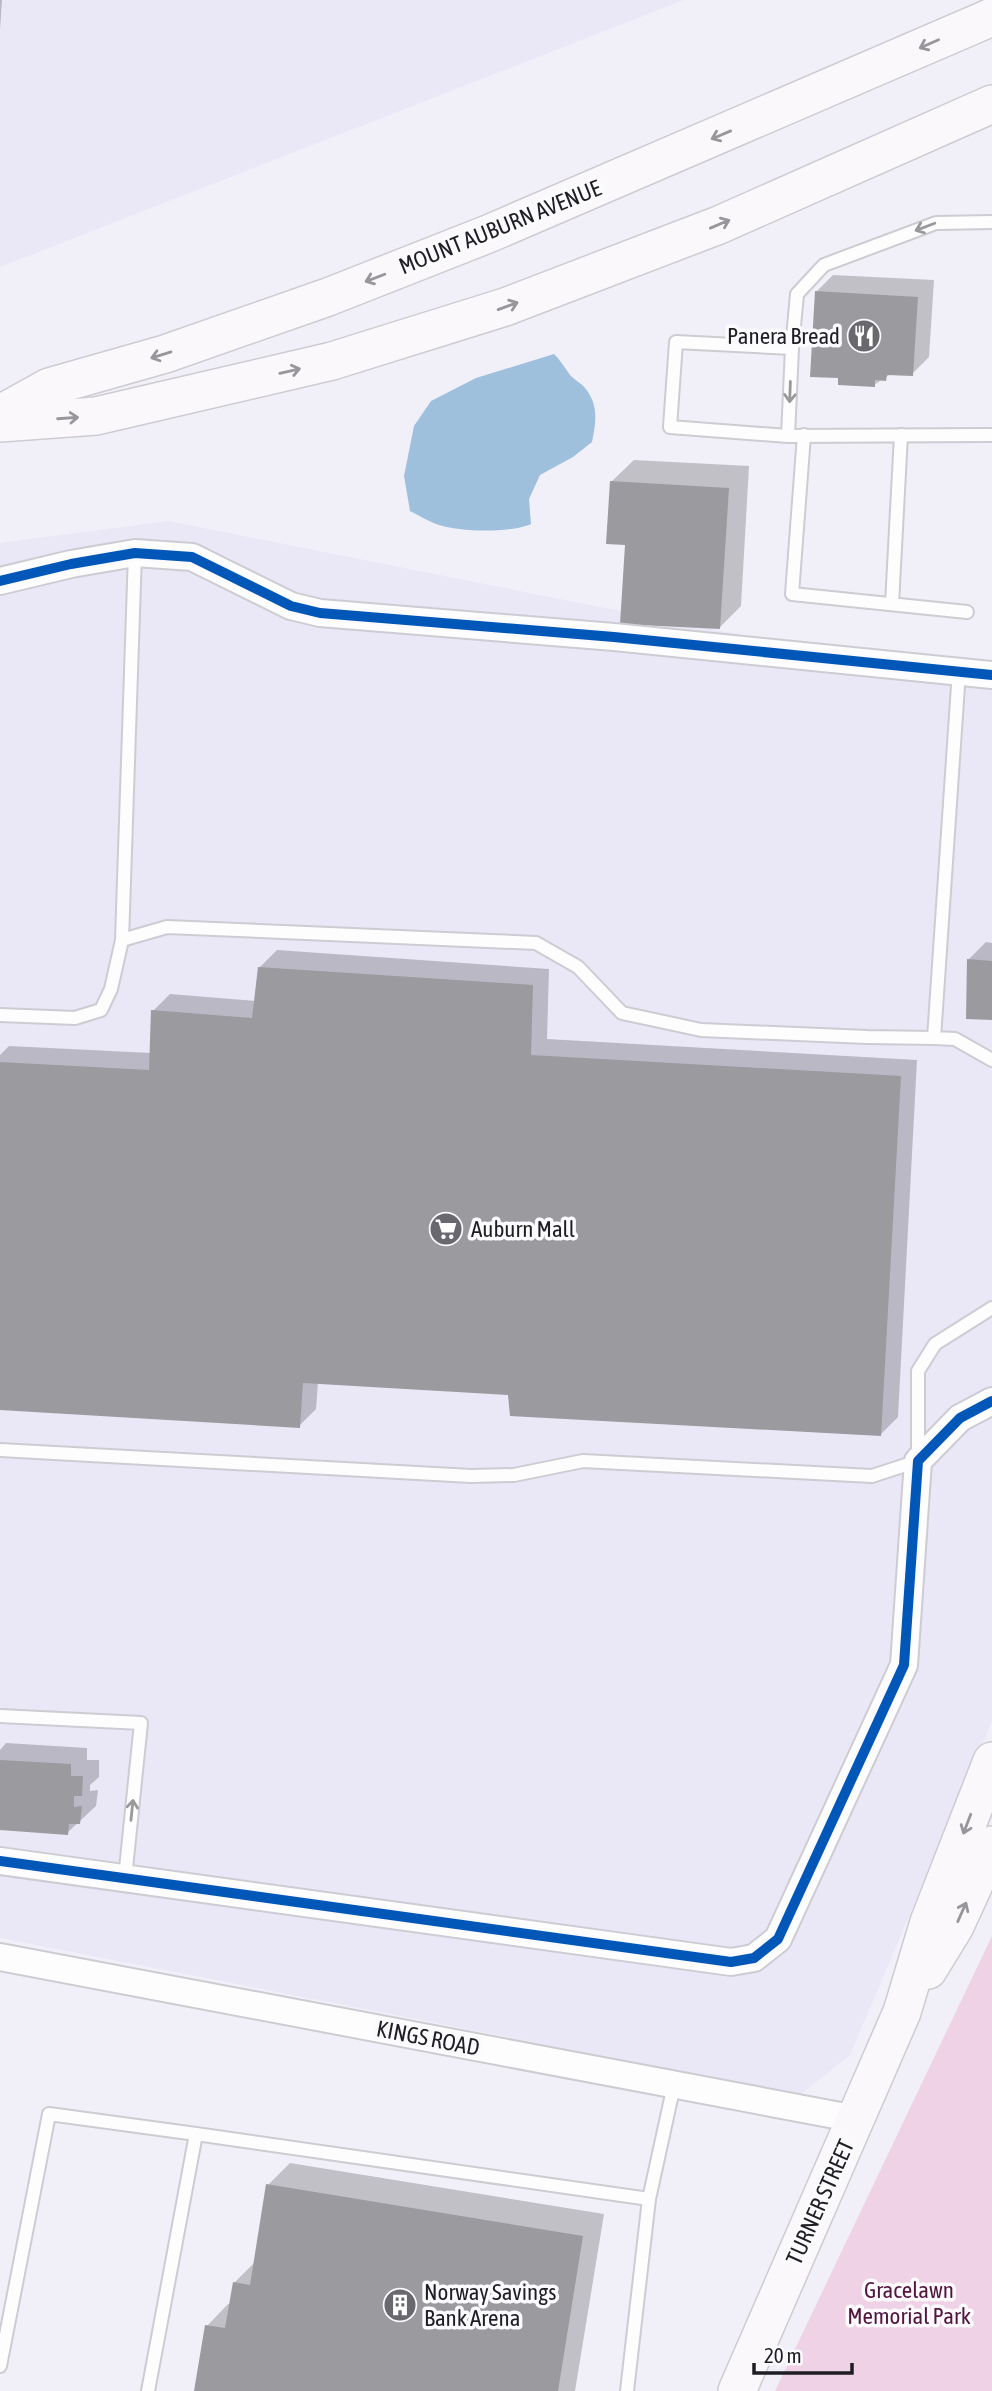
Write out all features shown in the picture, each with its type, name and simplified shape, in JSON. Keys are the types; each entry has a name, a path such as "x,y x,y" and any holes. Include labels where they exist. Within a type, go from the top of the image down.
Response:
{"main road":[{"name":"MOUNT AUBURN AVENUE","path":"0,414 49,387 166,354 328,297 488,234 992,17"},
{"path":"0,423 96,416 332,361 505,307 719,225 992,104"},
{"name":"TURNER STREET","path":"737,2391 902,2012 929,1922 992,1761"},
{"name":"TURNER STREET","path":"902,2012 955,1926 992,1845"}],"street":[{"path":"0,581 135,552 192,557 292,606 320,613 614,637 992,674"},
{"path":"0,1861 731,1962 754,1958 778,1938 904,1665 918,1461 960,1418 992,1401"},
{"name":"KINGS ROAD","path":"0,1957 856,2119"}],"lane":[{"path":"788,436 797,294 824,265 936,223 992,222"},
{"path":"792,348 676,342 670,427 788,436 990,435"},
{"path":"804,435 792,594 967,612"},
{"path":"892,604 901,435"},
{"path":"0,1015 75,1018 101,1010 111,989 122,940 135,552"},
{"path":"934,1038 959,671"},
{"path":"122,940 167,927 536,943 578,967 622,1013 701,1030 956,1039 992,1060"},
{"path":"0,1450 471,1476 514,1475 583,1461 872,1476 918,1461 918,1371 935,1344 992,1308"},
{"path":"0,1716 141,1723 125,1878"},
{"path":"627,2391 649,2199 674,2085"},
{"path":"0,2366 49,2114 649,2199"},
{"path":"148,2391 196,2134"}],"shaded area":[{"path":"0,0 684,0 0,267"},
{"path":"168,521 992,685 992,1721 850,2055 801,2094 0,1938 0,543"}],"green space":[{"name":"Gracelawn Memorial Park","path":"992,1936 992,2391 775,2391"}],"water":[{"path":"554,354 593,401 595,428 592,442 573,457 540,475 529,499 531,524 499,530 460,529 435,524 410,511 404,476 414,426 431,401 476,378"}],"building":[{"name":"Panera Bread","path":"815,291 918,297 913,376 887,375 886,381 875,380 875,387 838,385 838,378 810,377"},
{"path":"610,481 729,488 720,629 620,624 625,545 606,544"},
{"path":"967,959 992,961 992,1020 966,1019"},
{"name":"Auburn Mall","path":"258,967 533,985 531,1055 901,1076 881,1436 510,1416 508,1395 303,1383 300,1428 0,1410 0,1062 149,1070 151,1010 252,1018"},
{"path":"0,1760 71,1764 71,1776 83,1776 82,1796 74,1796 74,1807 82,1806 80,1824 69,1824 68,1835 0,1830"},
{"name":"Norway Savings Bank Arena","path":"266,2184 583,2236 558,2391 194,2391 205,2325 225,2328 233,2282 250,2285"}],"cycle path":[{"path":"0,581 71,564 135,553 192,557 291,606 320,613 614,637 992,675"},
{"path":"0,1861 731,1962 754,1958 778,1939 904,1665 918,1461 960,1418 992,1401"}],"place":[{"name":"Panera Bread","path":"864,336"},
{"name":"Auburn Mall","path":"446,1229"},
{"name":"Norway Savings Bank Arena","path":"400,2305"}]}
